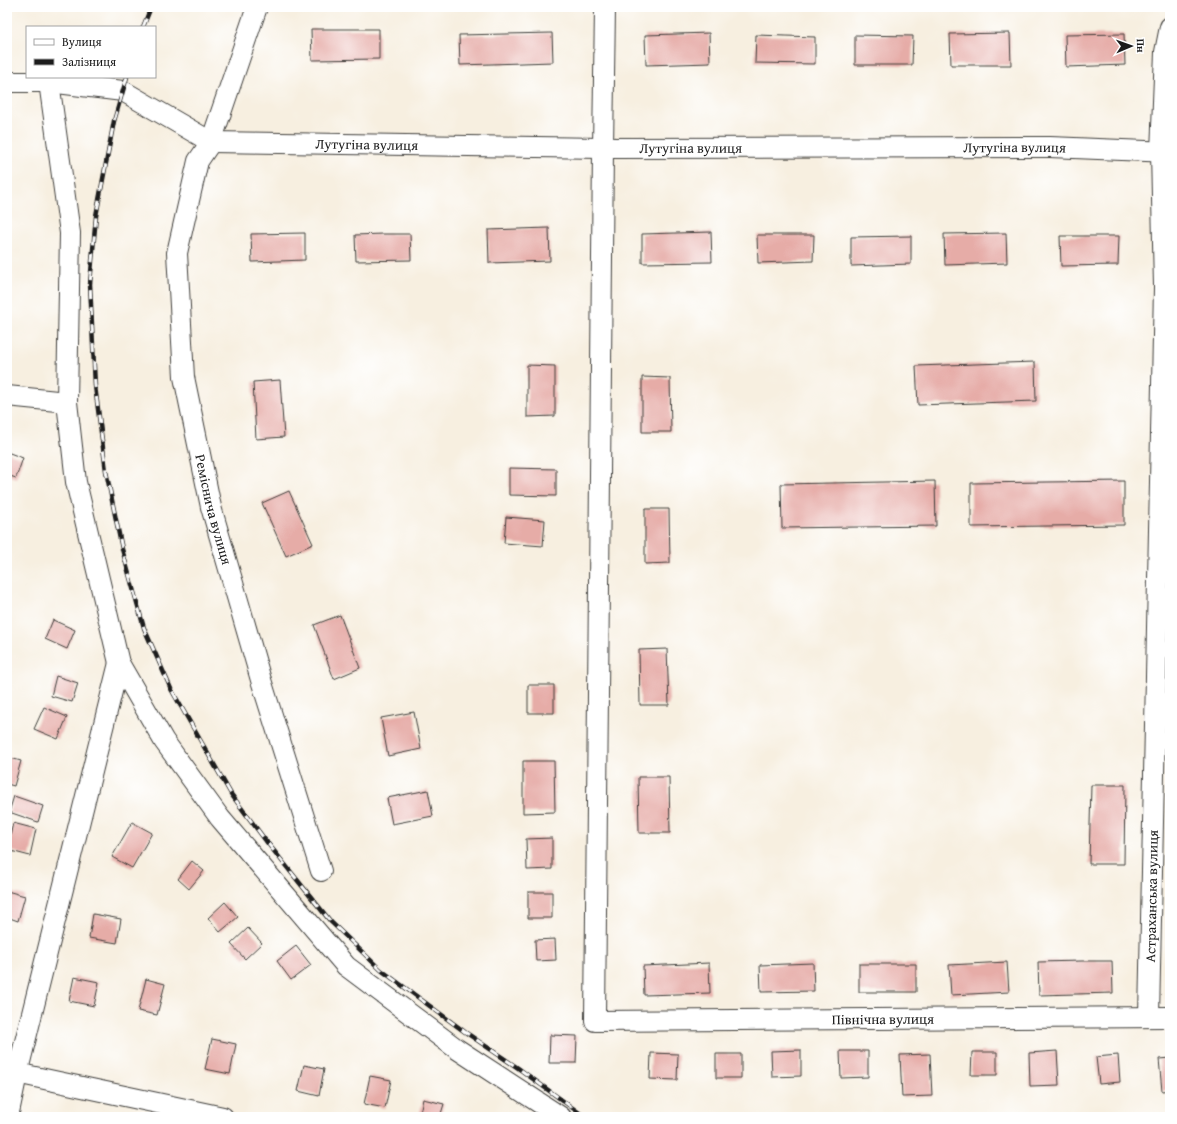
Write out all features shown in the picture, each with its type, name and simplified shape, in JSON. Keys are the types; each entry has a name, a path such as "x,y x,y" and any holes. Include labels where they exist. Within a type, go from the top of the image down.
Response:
{"street":[{"name":"Реміснича вулиця","path":"258,7 211,142 198,161 177,253 184,378 212,507 261,680 321,871"},
{"path":"602,148 605,7"},
{"name":"Астраханська вулиця","path":"1150,1017 1166,152 1165,52 1170,27"},
{"path":"7,82 49,82 123,91 211,142"},
{"path":"49,82 70,232 67,402 76,482 119,664 164,741 220,818 346,966 457,1048 561,1117"},
{"name":"Лутугіна вулиця","path":"211,142 602,148 1050,147 1166,152"},
{"name":"Північна вулиця","path":"602,148 595,1021 1170,1017"},
{"path":"7,396 67,402"},
{"path":"8,1117 12,1072 119,664"},
{"path":"12,1072 223,1117"}],"building":[{"path":"311,29 379,29 379,59 312,60"},
{"path":"552,33 553,62 460,65 459,35"},
{"path":"709,33 710,63 646,65 645,35"},
{"path":"1010,33 1011,65 951,65 950,34"},
{"path":"1124,34 1125,65 1066,67 1065,35"},
{"path":"756,35 815,37 815,64 755,63"},
{"path":"855,35 913,36 912,65 855,65"},
{"path":"549,228 550,261 489,263 488,230"},
{"path":"711,232 712,262 642,263 642,234"},
{"path":"305,233 305,260 252,262 251,234"},
{"path":"1006,233 1007,263 945,265 944,234"},
{"path":"410,234 411,260 356,261 355,235"},
{"path":"757,235 814,235 813,261 758,263"},
{"path":"911,236 911,264 851,266 851,237"},
{"path":"1060,236 1119,236 1118,265 1061,266"},
{"path":"1035,362 1036,401 918,405 916,366"},
{"path":"527,365 555,366 555,416 527,417"},
{"path":"642,377 670,378 671,432 642,432"},
{"path":"280,380 284,437 256,439 253,382"},
{"path":"7,452 23,458 16,478 7,475"},
{"path":"509,468 556,469 556,496 509,495"},
{"path":"935,481 936,526 782,528 781,484"},
{"path":"1124,481 1124,525 971,527 971,483"},
{"path":"289,491 313,544 286,556 262,503"},
{"path":"645,509 669,509 670,563 645,564"},
{"path":"506,517 545,520 543,546 504,543"},
{"path":"340,615 360,668 334,679 314,625"},
{"path":"53,620 75,630 67,649 45,639"},
{"path":"667,649 669,705 640,705 639,650"},
{"path":"56,676 78,683 72,702 51,696"},
{"path":"528,685 554,685 554,713 528,713"},
{"path":"44,707 67,717 58,739 34,729"},
{"path":"414,712 421,749 388,756 381,718"},
{"path":"7,757 21,761 14,786 7,784"},
{"path":"523,761 554,761 555,812 523,813"},
{"path":"638,777 669,777 670,833 639,833"},
{"path":"1091,785 1125,785 1124,864 1089,864"},
{"path":"428,790 433,816 392,824 387,798"},
{"path":"14,796 43,806 38,822 9,812"},
{"path":"132,822 152,833 132,868 112,857"},
{"path":"13,823 36,829 30,856 7,850"},
{"path":"552,838 552,869 527,870 526,839"},
{"path":"192,861 204,871 189,889 178,879"},
{"path":"7,891 25,896 18,921 7,917"},
{"path":"528,892 552,892 552,918 528,918"},
{"path":"225,902 238,917 220,932 208,918"},
{"path":"93,914 121,919 117,943 89,938"},
{"path":"248,928 262,943 245,959 231,944"},
{"path":"555,939 556,960 536,961 535,940"},
{"path":"296,946 311,965 291,980 277,961"},
{"path":"1112,961 1113,993 1039,995 1038,962"},
{"path":"1007,962 1009,992 951,995 949,965"},
{"path":"709,963 710,993 644,995 643,966"},
{"path":"813,963 814,991 761,992 760,965"},
{"path":"859,964 916,964 916,992 859,992"},
{"path":"74,977 99,982 94,1006 69,1001"},
{"path":"146,979 165,984 157,1015 138,1011"},
{"path":"550,1035 577,1036 576,1063 549,1063"},
{"path":"212,1039 236,1044 230,1074 205,1069"},
{"path":"801,1050 801,1076 772,1077 771,1051"},
{"path":"840,1051 868,1051 868,1077 841,1078"},
{"path":"1057,1051 1059,1085 1030,1086 1029,1053"},
{"path":"972,1052 997,1052 997,1075 971,1075"},
{"path":"651,1053 678,1054 677,1080 650,1079"},
{"path":"716,1054 741,1054 741,1078 716,1078"},
{"path":"930,1054 932,1096 902,1097 900,1055"},
{"path":"1118,1055 1120,1082 1099,1084 1096,1057"},
{"path":"1170,1058 1170,1090 1162,1091 1159,1059"},
{"path":"304,1065 324,1069 319,1096 298,1091"},
{"path":"370,1076 391,1080 385,1108 364,1104"},
{"path":"423,1099 444,1104 440,1117 419,1117"}],"railway":[{"path":"143,26 151,7"},
{"path":"127,78 114,121 96,216 90,284 95,386 106,471 122,549 144,628 171,689 231,794 266,841 331,922 381,970 585,1117"}]}
